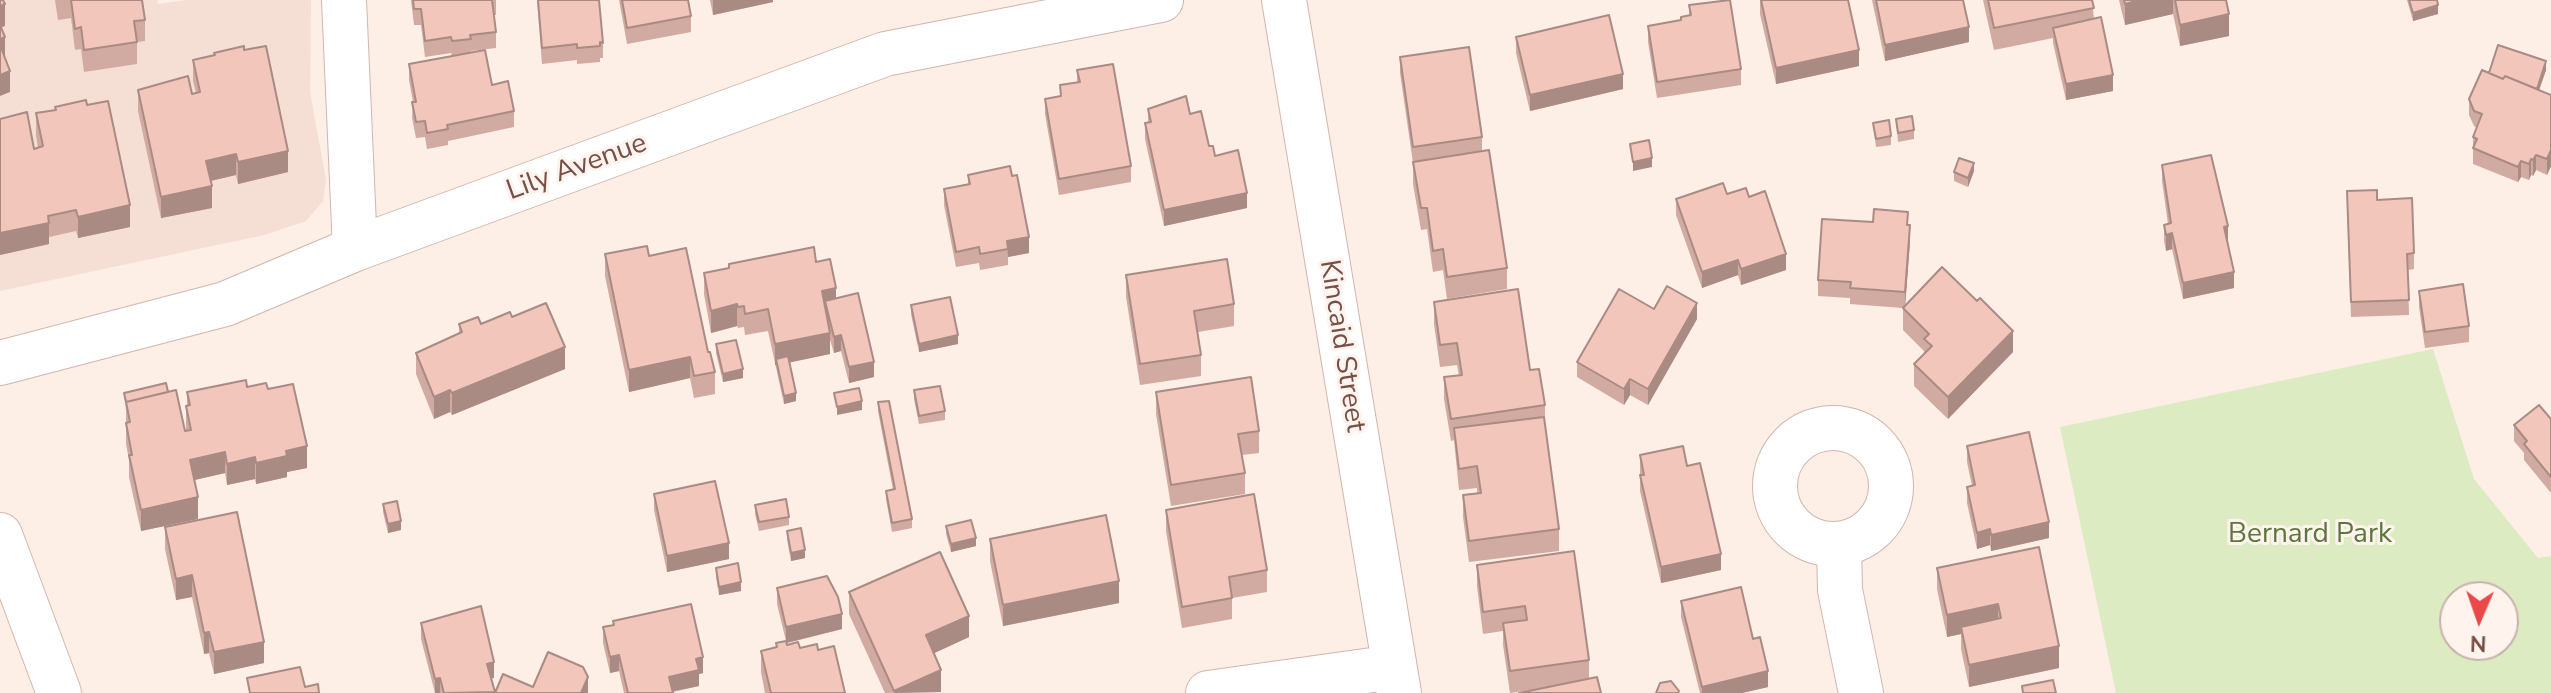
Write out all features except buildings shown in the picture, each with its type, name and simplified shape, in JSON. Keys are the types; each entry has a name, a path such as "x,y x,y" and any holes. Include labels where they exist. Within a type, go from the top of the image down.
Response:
{"street":[{"path":"344,0 355,249"},
{"name":"Lily Avenue","path":"0,363 225,304 355,249 885,54 1161,0"},
{"name":"Kincaid Street","path":"1284,0 1396,680"},
{"path":"0,535 59,693"},
{"path":"1839,544 1840,590 1861,693"},
{"path":"1208,693 1396,680"}],"shaded area":[{"path":"0,0 157,0 158,4 188,0 311,0 310,92 326,180 323,201 306,221 264,235 0,291"}],"green space":[{"name":"Bernard Park","path":"2433,349 2474,479 2538,558 2551,556 2551,693 2116,693 2060,427"}]}
